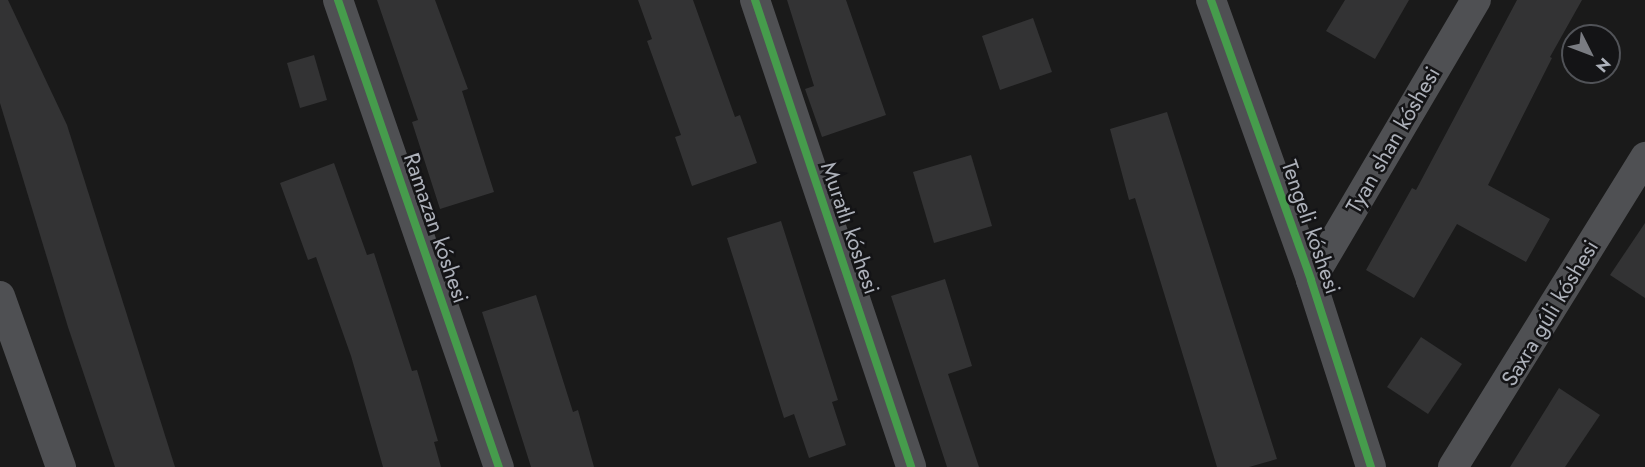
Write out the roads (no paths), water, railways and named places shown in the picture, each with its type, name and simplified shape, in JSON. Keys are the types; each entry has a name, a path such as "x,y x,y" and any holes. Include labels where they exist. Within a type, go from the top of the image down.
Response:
{"street":[{"name":"Ramazan kóshesi","path":"339,0 499,467"},
{"name":"Muratlı kóshesi","path":"755,0 911,467"},
{"name":"Tengeli kóshesi","path":"1211,0 1311,280 1371,467"},
{"name":"Tyan shan kóshesi","path":"1311,280 1476,0"},
{"name":"Saxra gúli kóshesi","path":"1453,467 1645,158"},
{"path":"0,296 61,467"}]}
